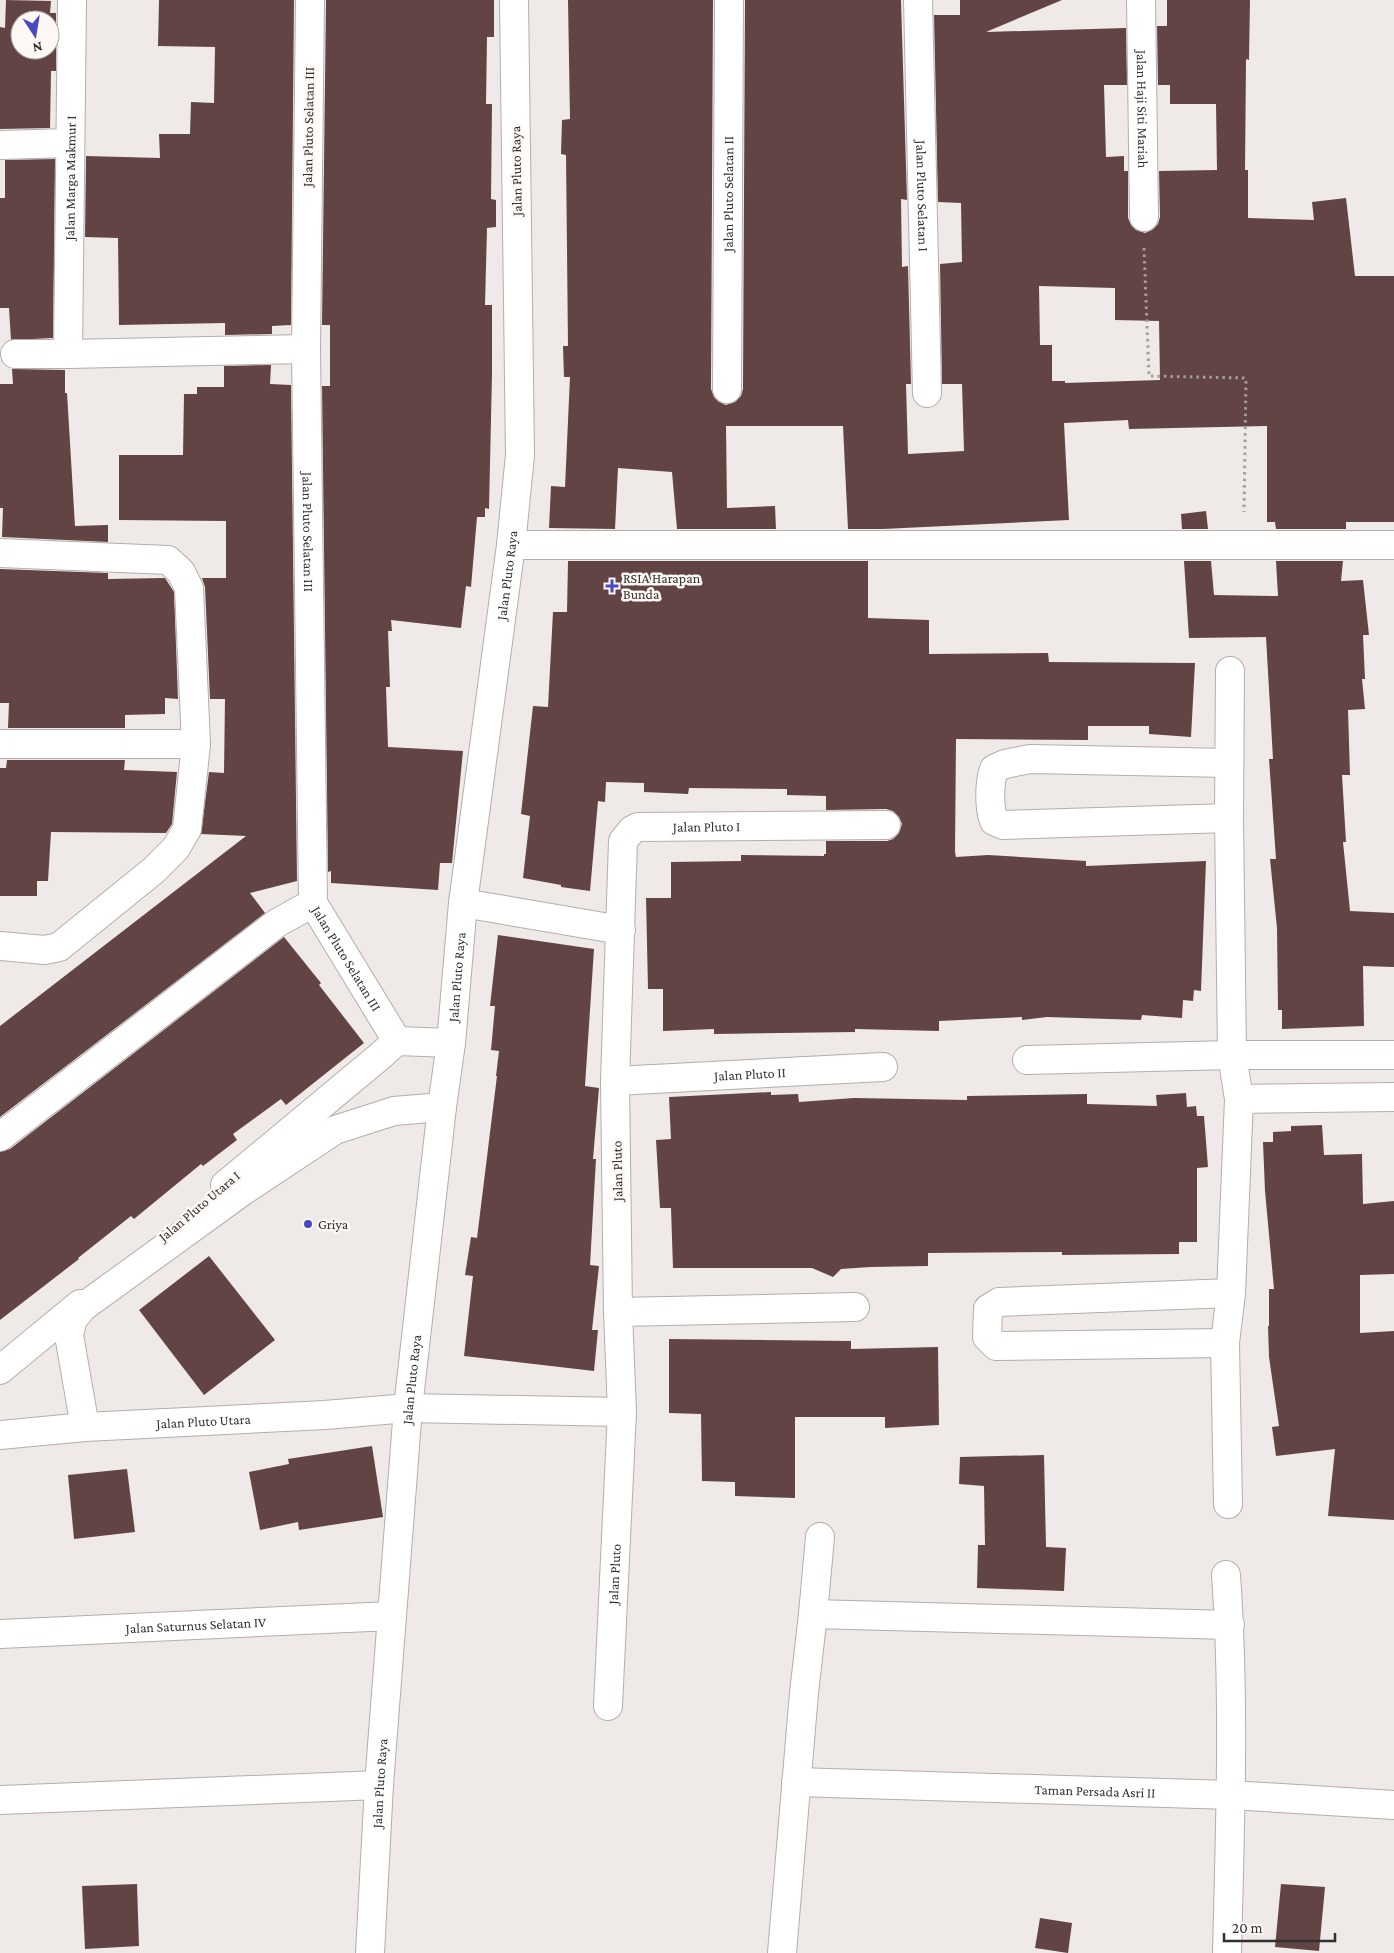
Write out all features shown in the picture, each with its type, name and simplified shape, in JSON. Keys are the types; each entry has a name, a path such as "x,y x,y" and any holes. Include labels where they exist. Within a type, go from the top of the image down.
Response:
{"street":[{"name":"Jalan Marga Makmur I","path":"68,354 72,0"},
{"name":"Jalan Pluto Selatan III","path":"310,0 306,349 313,903 392,1046"},
{"name":"Jalan Pluto Raya","path":"370,1953 379,1785 408,1408 419,1109 451,1043 463,903 511,545 520,455 514,0"},
{"name":"Jalan Pluto Selatan II","path":"727,389 729,0"},
{"name":"Jalan Pluto Selatan I","path":"918,0 927,393"},
{"name":"Jalan Haji Siti Mariah","path":"1141,0 1144,217"},
{"path":"0,145 69,143"},
{"path":"15,354 306,349"},
{"path":"511,545 1394,545"},
{"path":"0,553 168,560 181,572 189,588 196,744 187,829 176,848 154,870 59,947 45,950 0,946"},
{"path":"1228,1504 1225,1343 1230,1293 1239,1099 1232,1055 1229,818 1230,671"},
{"path":"0,744 196,744"},
{"path":"1229,763 1030,759 1005,764 994,770 991,777 990,811 994,821 1003,825 1229,818"},
{"name":"Jalan Pluto I","path":"621,930 623,841 632,830 638,828 886,825"},
{"path":"0,1137 277,923 313,903"},
{"path":"463,903 621,930"},
{"name":"Jalan Pluto","path":"608,1706 622,1412 618,1312 616,1081 621,930"},
{"path":"392,1046 451,1043"},
{"name":"Jalan Pluto Utara I","path":"0,1370 392,1046"},
{"path":"1027,1060 1232,1055 1394,1055"},
{"name":"Jalan Pluto II","path":"616,1081 883,1067"},
{"path":"1239,1099 1394,1097"},
{"path":"85,1427 69,1335 73,1319 83,1306 243,1191 335,1130 419,1109"},
{"path":"1225,1343 996,1346 987,1337 988,1310 998,1302 1230,1293"},
{"path":"618,1312 855,1307"},
{"path":"408,1408 622,1412"},
{"name":"Jalan Pluto Utara","path":"0,1435 85,1427 324,1415 408,1408"},
{"path":"782,1953 796,1782 820,1537"},
{"path":"1226,1575 1230,1625 1231,1795 1227,1953"},
{"path":"813,1614 1230,1625"},
{"name":"Jalan Saturnus Selatan IV","path":"0,1634 392,1616"},
{"name":"Taman Persada Asri II","path":"796,1782 1231,1795 1394,1805"},
{"path":"0,1800 379,1785"}],"path":[{"path":"1144,217 1149,376 1246,379 1243,545"}],"building":[{"path":"6,0 51,1 50,10 10,10 10,60 56,60 56,71 51,71 50,128 0,129 0,27 5,28"},
{"path":"159,0 294,0 291,325 272,326 272,334 225,335 225,323 119,325 118,238 85,237 86,156 160,158 159,134 190,134 191,102 214,103 215,47 158,46"},
{"path":"326,0 494,0 494,37 487,37 486,104 492,104 491,199 496,200 496,227 487,228 485,305 492,305 489,509 485,508 485,517 477,517 471,587 466,586 461,628 391,620 392,631 388,631 390,687 386,687 388,747 463,751 452,863 440,863 438,890 331,883 331,871 328,872 322,386 330,386 330,325 322,325"},
{"path":"568,0 713,0 711,389 714,397 719,402 726,405 735,402 741,396 743,389 745,0 901,0 907,200 901,199 902,267 908,266 911,384 906,384 908,454 964,451 962,384 942,384 940,264 962,262 961,203 938,202 934,15 960,15 960,0 1062,0 986,32 1126,28 1127,85 1104,85 1106,157 1124,156 1124,171 1128,171 1128,218 1136,230 1145,233 1152,230 1158,224 1160,217 1159,171 1217,170 1216,104 1170,104 1170,85 1158,85 1157,26 1167,26 1167,0 1250,0 1249,60 1246,59 1245,170 1248,170 1248,218 1314,220 1312,202 1346,198 1355,276 1394,276 1394,522 1346,522 1346,529 1276,529 1275,522 1267,522 1267,426 1129,429 1128,420 1064,423 1069,520 848,529 843,426 726,426 727,508 775,506 776,529 677,529 672,472 618,468 615,529 549,528 551,486 565,487 570,377 564,377 563,346 568,346 566,155 561,154 562,120 570,119","holes":["1039,286 1115,288 1115,320 1159,321 1160,380 1065,383 1065,381 1052,381 1052,345 1040,345"]},
{"path":"55,159 53,338 11,340 9,308 0,308 0,198 5,198 5,160"},
{"path":"271,365 270,384 291,385 297,881 250,893 265,913 0,1117 0,1026 246,836 201,834 209,772 224,773 225,699 210,699 205,587 202,578 226,578 226,521 119,520 119,455 183,455 184,394 197,394 197,387 224,387 224,366"},
{"path":"12,369 65,370 75,526 108,525 108,542 2,537 3,508 0,508 0,384 13,384"},
{"path":"1206,511 1208,529 1182,529 1181,514"},
{"path":"568,561 868,561 868,618 929,620 929,654 1048,653 1049,662 1195,663 1191,737 1149,734 1149,726 1088,726 1088,740 956,739 956,857 988,855 1086,861 1086,866 1206,861 1201,991 1194,990 1193,1001 1183,1000 1182,1018 1142,1015 1141,1020 1047,1017 1022,1020 1022,1017 939,1021 939,1031 855,1029 855,1032 714,1034 714,1029 663,1031 663,989 648,989 646,898 671,898 671,862 741,861 741,855 824,856 826,854 826,841 887,841 893,839 899,833 902,824 899,817 893,811 886,809 826,810 826,796 787,795 787,789 689,788 688,794 644,792 644,783 606,782 605,802 598,801 590,891 561,887 561,885 523,878 530,816 521,814 533,706 548,707 553,612 567,612"},
{"path":"1184,561 1211,561 1214,595 1278,596 1276,561 1343,561 1341,581 1363,580 1369,635 1363,635 1365,679 1362,679 1365,709 1348,710 1350,775 1342,775 1346,842 1343,842 1350,911 1394,913 1394,967 1363,966 1364,1026 1282,1029 1282,1010 1278,1010 1277,928 1270,859 1276,859 1269,759 1273,759 1266,637 1189,638"},
{"path":"0,569 108,573 108,579 165,578 174,592 178,699 165,698 165,714 125,715 125,728 8,728 9,703 0,703"},
{"path":"7,760 125,760 124,770 177,772 172,824 166,833 51,832 48,881 37,881 37,896 0,896 0,768 6,768"},
{"path":"498,935 594,949 585,1086 599,1088 593,1159 596,1159 590,1265 599,1266 592,1330 598,1330 594,1371 464,1356 473,1276 465,1275 471,1237 477,1238 497,1076 499,1051 491,1050 495,1006 490,1006"},
{"path":"284,937 321,983 319,985 364,1043 286,1105 281,1099 233,1134 237,1140 203,1166 201,1164 134,1219 131,1216 0,1320 0,1152 10,1149"},
{"path":"771,1092 771,1095 798,1094 799,1102 854,1098 967,1100 967,1096 1087,1094 1087,1104 1157,1106 1156,1095 1186,1093 1187,1107 1196,1106 1197,1116 1204,1116 1208,1167 1197,1168 1197,1242 1179,1242 1179,1254 1062,1255 1062,1252 928,1253 928,1266 841,1269 833,1277 812,1268 673,1268 671,1208 660,1208 656,1140 671,1139 669,1097"},
{"path":"1322,1125 1324,1155 1362,1154 1363,1204 1394,1201 1394,1274 1360,1275 1360,1333 1394,1331 1394,1520 1328,1516 1335,1449 1276,1456 1272,1427 1279,1426 1269,1357 1268,1326 1269,1289 1274,1289 1265,1191 1263,1142 1273,1142 1273,1132 1291,1131 1291,1126"},
{"path":"209,1256 275,1340 204,1395 139,1310"},
{"path":"669,1339 851,1341 851,1349 938,1347 939,1425 885,1428 885,1417 795,1417 795,1498 735,1496 735,1482 702,1481 701,1414 669,1413"},
{"path":"372,1446 383,1517 299,1530 298,1522 260,1530 249,1472 289,1464 288,1459"},
{"path":"1044,1455 1046,1547 1066,1548 1064,1591 977,1588 978,1545 985,1545 984,1486 959,1484 960,1457"},
{"path":"127,1469 135,1532 74,1539 68,1475"},
{"path":"137,1884 139,1946 85,1949 82,1886"},
{"path":"1281,1884 1325,1887 1319,1951 1275,1947"},
{"path":"1040,1918 1072,1923 1068,1953 1035,1948"}],"place":[{"name":"RSIA Harapan Bunda","path":"612,586"},
{"name":"Griya","path":"308,1224"}]}
